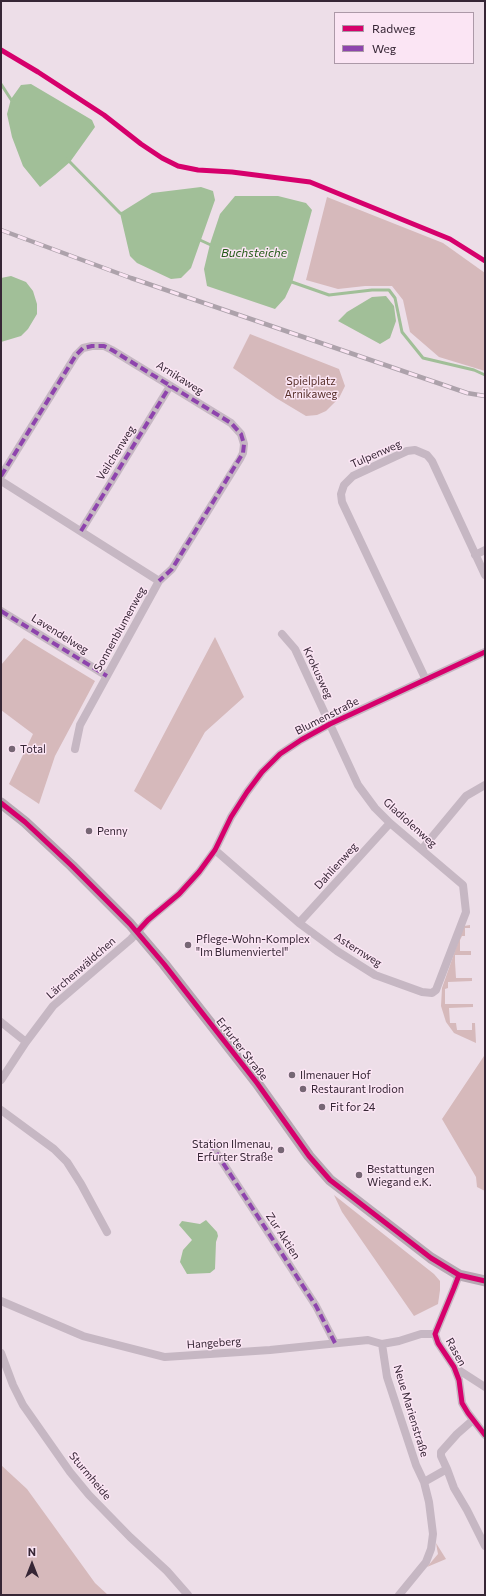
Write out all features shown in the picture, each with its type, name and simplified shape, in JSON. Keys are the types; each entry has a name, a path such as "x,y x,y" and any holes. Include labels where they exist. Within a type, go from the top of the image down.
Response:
{"main road":[{"name":"Erfurter Straße","path":"1,803 25,822 72,866 137,932 164,964 257,1083 309,1156 330,1180 421,1251 459,1275 485,1281"}],"street":[{"name":"Arnikaweg","path":"1,476 76,355 83,348 104,346 231,423 241,434 244,444 243,453 172,569 159,581"},
{"name":"Veilchenweg","path":"81,531 170,386"},
{"name":"Tulpenweg","path":"426,680 342,502 341,494 344,485 353,476 407,451 415,450 421,452 432,461 485,575"},
{"name":"Sonnenblumenweg","path":"1,481 159,581 80,725 75,749"},
{"path":"475,555 485,550"},
{"name":"Lavendelweg","path":"1,611 107,676"},
{"name":"Krokusweg","path":"282,634 295,649 330,724"},
{"name":"Blumenstraße","path":"137,932 148,920 179,894 199,872 215,850 247,792 262,772 280,754 301,740 330,724 485,652"},
{"name":"Gladiolenweg","path":"330,724 358,785 375,808 390,823 422,849 463,886 466,912"},
{"path":"422,849 466,796 485,786"},
{"name":"Dahlienweg","path":"299,923 390,823"},
{"name":"Asternweg","path":"215,850 299,923 337,951 375,975 422,992 432,993 436,990 466,912"},
{"name":"Lärchenwäldchen","path":"1,1080 26,1042 54,1006 137,932"},
{"path":"1,1022 26,1042"},
{"path":"1,1110 54,1149 67,1162 81,1184 107,1232"},
{"name":"Zur Aktien","path":"210,1144 316,1306 335,1343"},
{"name":"Rasen","path":"459,1275 435,1334 438,1343 454,1367 459,1380 462,1403 485,1435"},
{"name":"Hangeberg","path":"1,1301 83,1336 165,1357 270,1350 368,1340 382,1344 399,1341 421,1334 435,1334"},
{"name":"Neue Marienstraße","path":"382,1344 387,1377 416,1466 424,1482 429,1502 433,1534 431,1549 426,1562 399,1595"},
{"name":"Sturmheide","path":"1,1353 10,1380 23,1405 70,1472 89,1495 130,1537 167,1571 188,1595"},
{"path":"454,1367 485,1387"},
{"path":"474,1420 457,1434 441,1452 440,1456 447,1469 454,1488 485,1546"},
{"path":"424,1482 447,1469"}],"green space":[{"path":"327,197 443,243 485,273 485,371 439,357 410,332 403,300 392,286 365,286 338,289 306,280"},
{"name":"Spielplatz Arnikaweg","path":"250,334 339,369 345,386 339,398 326,411 317,415 306,416 276,398 233,368"},
{"path":"215,637 244,697 205,732 161,810 134,791"},
{"path":"24,638 95,681 55,756 39,804 9,784 33,734 1,710 1,665"},
{"path":"470,925 470,928 465,928 465,936 462,936 460,940 460,951 471,951 471,955 455,955 455,962 456,978 472,978 472,981 448,982 448,988 445,989 445,1004 473,1004 473,1007 449,1008 450,1023 456,1023 457,1030 472,1030 472,1023 475,1023 476,1043 454,1033 446,1022 441,1006 442,988 463,928 464,926"},
{"path":"484,1056 485,1191 477,1187 476,1177 442,1119"},
{"path":"334,1195 434,1274 440,1281 438,1304 414,1316 342,1212"},
{"path":"1,1465 27,1489 95,1583 108,1595 1,1595"},
{"path":"436,1543 446,1559 427,1567 438,1554"}],"water":[{"path":"31,84 92,120 95,127 70,162 40,187 23,166 12,137 7,114 11,99 21,85"},
{"path":"201,187 213,191 215,200 191,268 181,278 171,279 137,263 130,256 120,213 152,193"},
{"name":"Buchsteiche","path":"235,196 278,196 306,203 312,210 292,283 285,298 275,309 207,286 204,269 210,244 220,214"},
{"path":"11,276 26,282 33,291 37,304 37,314 28,329 21,336 1,342 1,278"},
{"path":"386,296 394,306 396,321 390,338 380,344 338,321 347,312 372,297"},
{"path":"206,1220 217,1232 218,1236 216,1242 215,1269 210,1273 187,1274 180,1262 183,1250 192,1240 179,1225 182,1221 200,1224"}],"waterway":[{"path":"1,84 12,101"},
{"path":"67,159 120,213 123,214"},
{"path":"200,240 213,246"},
{"path":"289,281 329,295 372,290 389,290 395,298 402,332 423,358 474,370 485,375"}],"railway":[{"path":"1,230 131,278 467,393 485,396"}],"marked path":[{"path":"1,476 76,355 83,348 104,346 112,350 231,423 241,434 244,444 243,453 172,569 159,581"},
{"path":"81,531 170,386"},
{"path":"1,611 107,676"},
{"path":"210,1143 316,1306 335,1343"}],"cycle path":[{"path":"1,50 104,115 141,144 162,158 178,166 198,170 232,172 310,182 450,239 485,261"},
{"path":"137,932 148,920 179,894 199,872 215,850 231,817 247,792 262,772 280,754 301,740 330,724 485,652"},
{"path":"1,803 25,822 72,866 130,924 164,964 257,1083 309,1156 330,1180 431,1258 459,1275 485,1281"},
{"path":"459,1275 435,1334 438,1343 454,1367 459,1380 462,1403 485,1435"}],"place":[{"name":"Total","path":"12,749"},
{"name":"Penny","path":"89,831"},
{"name":"Pflege-Wohn-Komplex \"Im Blumenviertel\"","path":"188,945"},
{"name":"Ilmenauer Hof","path":"292,1075"},
{"name":"Restaurant Irodion","path":"303,1089"},
{"name":"Fit for 24","path":"322,1107"},
{"name":"Station Ilmenau, Erfurter Straße","path":"281,1150"},
{"name":"Bestattungen Wiegand e.K.","path":"359,1175"}]}
